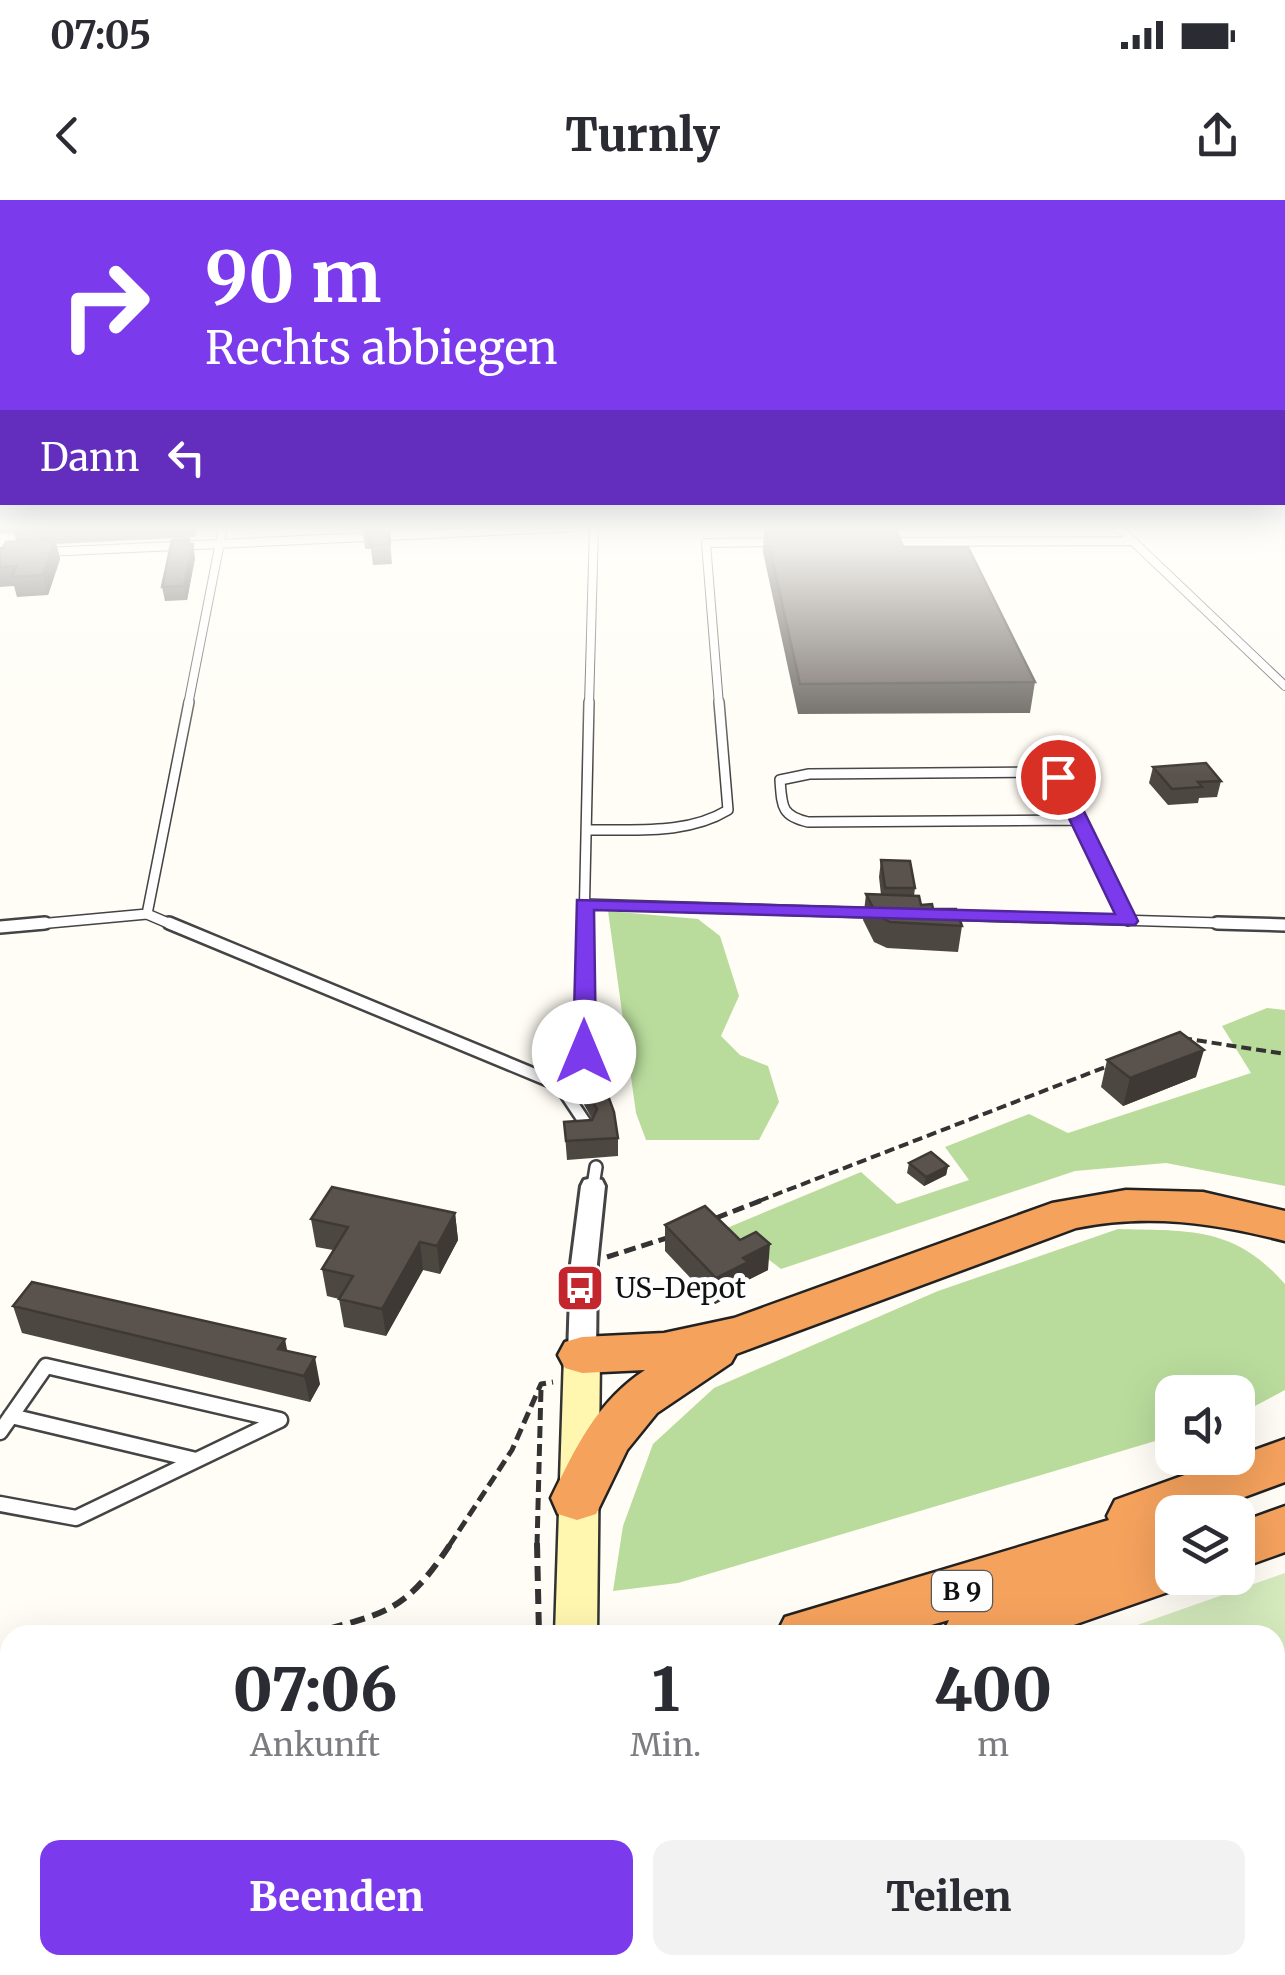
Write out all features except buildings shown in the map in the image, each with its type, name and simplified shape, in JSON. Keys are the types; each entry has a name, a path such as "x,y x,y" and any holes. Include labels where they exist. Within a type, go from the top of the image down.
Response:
{"highway":[{"path":"582,1367 739,1334 1068,1214 1119,1202 1158,1202 1233,1211 1279,1227"},
{"path":"556,1504 639,1400 739,1334"},
{"name":"B 9","path":"1118,1542 1131,1517 1285,1460"},
{"path":"1252,1495 1285,1484"},
{"name":"B 9","path":"839,1625 1155,1529"},
{"path":"1255,1540 1285,1529"},
{"name":"B 9","path":"1001,1625 1155,1574"}],"main road":[{"path":"574,1625 556,1504 582,1367"}],"street":[{"path":"582,1367 584,1264 594,1176"}],"lane":[{"path":"147,914 207,610"},
{"path":"560,1085 584,1052 592,610"},
{"path":"588,830 693,826 717,820 728,810 712,610"},
{"path":"1205,610 1285,686"},
{"path":"1082,820 808,822 789,818 782,810 780,780 809,774 1047,772 1061,778 1082,820 1128,921"},
{"path":"584,904 895,914"},
{"path":"0,928 147,914 560,1085 588,1128"},
{"path":"934,915 1285,926"},
{"path":"0,1432 46,1366 280,1420 76,1518 0,1504"},
{"path":"11,1416 196,1460"}],"path":[{"path":"1169,1044 1186,1037 1285,1054"},
{"path":"704,1223 1118,1062"},
{"path":"584,1264 670,1237"},
{"path":"342,1625 388,1612 424,1584 512,1450 542,1384 582,1367"},
{"path":"540,1625 556,1504 542,1384"}],"green space":[{"path":"608,911 698,919 720,936 739,996 721,1036 740,1055 768,1066 779,1102 759,1140 646,1140 636,1113"},
{"path":"1267,1008 1285,1010 1285,1186 1166,1163 1075,1171 781,1269 727,1228 861,1172 897,1204 969,1180 945,1147 1029,1114 1068,1133 1251,1073 1222,1026"},
{"path":"1118,1229 1209,1235 1248,1251 1285,1284 1285,1390 1255,1406 1255,1375 1155,1375 1155,1441 678,1583 613,1591 623,1526 653,1444 714,1388 938,1291"},
{"path":"1285,1573 1285,1625 1137,1625 1223,1595 1255,1595 1255,1584"}],"place":[{"name":"US-Depot","path":"580,1288"}],"route":[{"path":"584,1052 584,904 1128,921 1058,777"}]}
